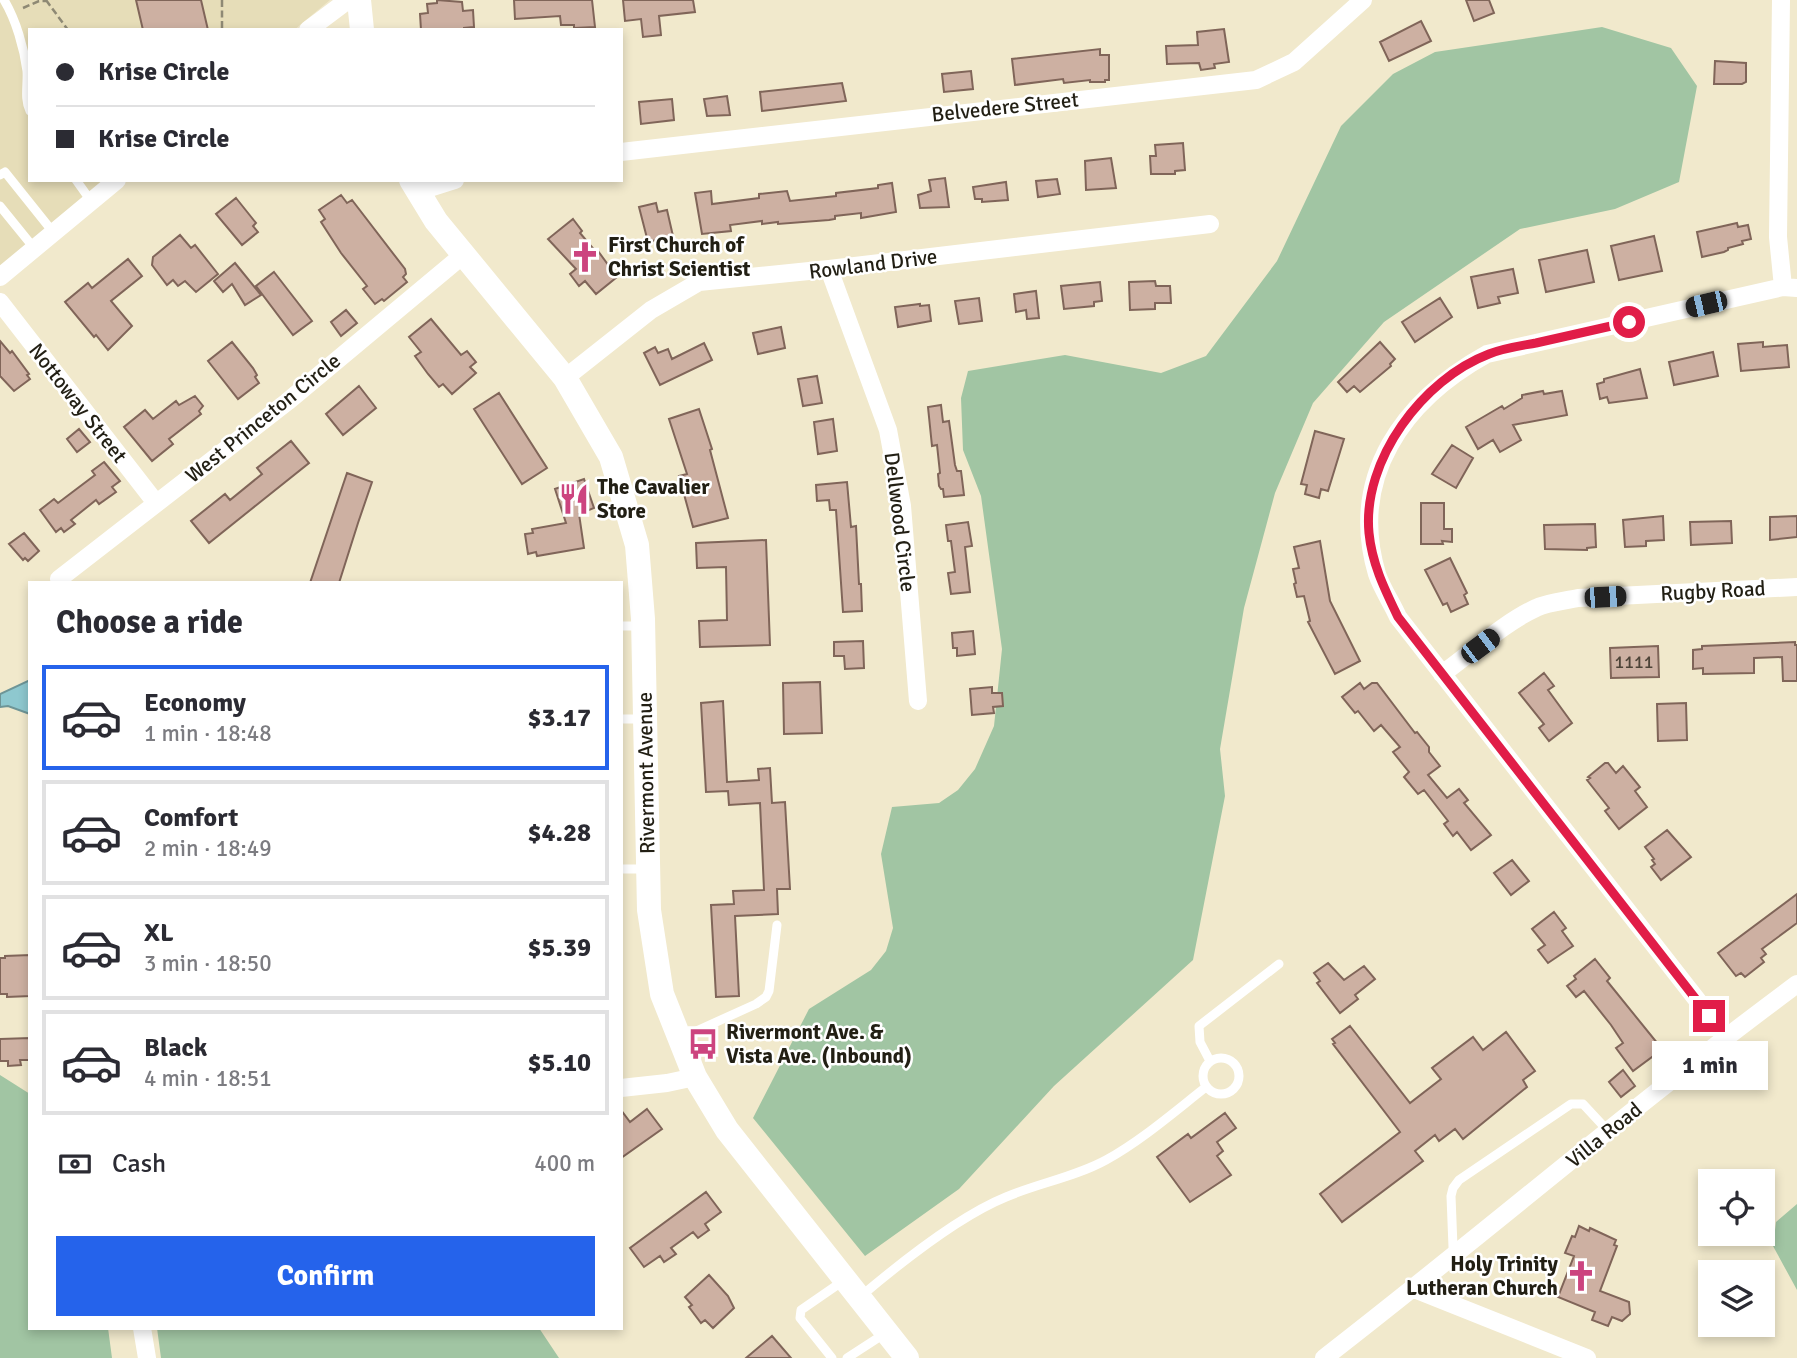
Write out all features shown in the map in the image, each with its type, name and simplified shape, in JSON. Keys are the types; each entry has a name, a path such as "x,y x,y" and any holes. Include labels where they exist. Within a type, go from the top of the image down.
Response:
{"main road":[{"path":"359,0 362,28"},
{"name":"Rivermont Avenue","path":"414,186 436,221 565,378 611,457 637,545 632,626 633,719 648,869 649,910 662,994 695,1077 727,1130 907,1358"}],"street":[{"path":"311,28 348,0"},
{"name":"Belvedere Street","path":"623,152 1255,80 1294,62 1363,0"},
{"path":"1726,1037 1398,617 1377,575 1369,532 1370,500 1375,475 1388,445 1416,407 1445,381 1487,354 1790,288 1778,237 1781,0"},
{"path":"0,277 115,182"},
{"path":"414,186 441,182"},
{"name":"Rowland Drive","path":"565,378 651,310 699,282 1210,224"},
{"name":"West Princeton Circle","path":"60,579 287,402 463,255"},
{"name":"Dellwood Circle","path":"829,269 888,430 902,506 918,701"},
{"name":"Nottoway Street","path":"0,302 156,503"},
{"name":"Rugby Road","path":"1443,674 1518,618 1536,607 1548,604 1578,598 1797,587"},
{"name":"Villa Road","path":"1324,1358 1726,1037 1797,984"},
{"path":"623,1088 695,1077"},
{"path":"1413,1289 1587,1358"},
{"path":"142,1330 147,1358"}],"lane":[{"path":"4,0 12,13 27,71 28,108"},
{"path":"0,175 5,172 53,232"},
{"path":"77,182 91,201"},
{"path":"0,206 34,248"},
{"path":"623,869 648,869"},
{"path":"680,1039 766,997 777,925"},
{"path":"1210,1061 1199,1042 1199,1026 1279,964"},
{"path":"1217,1058 1230,1060 1239,1072 1239,1079 1232,1091 1225,1094 1211,1092 1206,1087 1203,1073 1210,1061 1217,1058"},
{"path":"832,1358 800,1318 801,1310 881,1280 966,1219 1005,1197 1072,1175 1106,1160 1136,1141 1206,1087"},
{"path":"1458,1253 1453,1247 1451,1196 1459,1180 1570,1104 1583,1104 1609,1132"},
{"path":"847,1358 886,1332"}],"path":[{"path":"46,0 67,28"},
{"path":"222,0 222,28"}],"shaded area":[{"path":"0,0 330,0 296,28 28,28 28,182 108,182 0,271"}],"green space":[{"path":"1602,27 1671,48 1697,86 1679,182 1615,209 1520,229 1384,322 1313,403 1275,493 1244,608 1220,749 1225,796 1193,960 1054,1086 959,1189 865,1256 753,1118 809,1009 871,970 886,951 893,928 881,854 892,807 939,803 958,790 975,769 994,726 1002,649 981,496 963,450 961,398 968,371 1065,355 1161,373 1206,356 1277,261 1341,126 1393,74 1435,52"},
{"path":"0,1075 28,1093 28,1330 108,1330 112,1358 0,1358"},
{"path":"1797,1204 1797,1290 1773,1246 1776,1222"},
{"path":"157,1330 540,1330 559,1358 161,1358"}],"water":[{"path":"28,681 28,713 8,706 0,707 0,694"}],"building":[{"path":"136,0 201,0 208,28 143,28"},
{"path":"437,0 462,2 463,11 473,10 474,27 421,28 420,14 428,13 427,4 437,3"},
{"path":"514,0 592,0 595,27 574,28 574,25 561,25 560,16 515,19"},
{"path":"623,0 693,0 695,12 659,16 661,35 643,37 641,19 625,21"},
{"path":"1466,0 1489,0 1494,13 1474,21"},
{"path":"1421,21 1431,41 1389,61 1380,42"},
{"path":"1224,29 1229,62 1214,64 1215,68 1201,70 1199,63 1167,64 1166,46 1198,45 1197,32"},
{"path":"1100,49 1100,55 1109,55 1109,80 1105,82 1090,80 1064,83 1063,79 1015,85 1012,59"},
{"path":"1715,61 1746,63 1746,82 1714,84"},
{"path":"971,71 973,89 944,92 942,74"},
{"path":"842,83 846,101 762,111 760,92"},
{"path":"727,96 730,115 707,116 704,99"},
{"path":"672,99 674,120 641,124 639,102"},
{"path":"1183,143 1185,170 1175,171 1175,174 1151,174 1150,156 1156,156 1155,145"},
{"path":"1111,158 1116,188 1086,190 1085,161"},
{"path":"945,178 949,207 920,208 918,195 931,191 929,180"},
{"path":"1057,179 1060,194 1038,197 1036,181"},
{"path":"1006,182 1008,200 982,202 982,199 975,199 973,187"},
{"path":"892,183 896,212 861,218 861,213 835,216 835,219 829,220 778,224 762,224 762,221 730,225 731,231 702,234 695,193 711,191 712,204 759,198 759,194 787,191 790,201 836,196 836,193 878,188 878,185"},
{"path":"341,195 347,203 352,200 405,269 406,274 403,277 407,282 384,301 382,299 375,304 363,289 367,286 321,222 325,219 319,210"},
{"path":"236,198 256,223 253,226 258,232 242,245 216,214"},
{"path":"656,203 658,212 667,210 673,236 648,242 639,207"},
{"name":"First Church of Christ Scientist","path":"573,219 582,231 580,233 596,252 598,251 617,277 596,294 585,281 579,286 570,274 576,269 548,239"},
{"path":"1737,223 1738,227 1748,225 1751,239 1742,241 1743,244 1728,248 1724,252 1702,257 1697,232"},
{"path":"180,235 191,248 195,245 218,274 196,292 185,281 178,286 173,280 167,285 152,265 153,257"},
{"path":"1654,236 1662,271 1619,280 1611,246"},
{"path":"1587,250 1594,282 1546,292 1539,260"},
{"path":"128,259 142,276 111,301 132,326 108,350 65,302 88,283 92,288"},
{"path":"235,263 261,295 245,305 232,284 223,292 214,281"},
{"path":"1513,269 1518,293 1498,297 1500,303 1478,308 1471,277"},
{"path":"274,272 312,321 293,335 256,286"},
{"path":"1155,281 1156,286 1170,286 1171,303 1155,303 1155,309 1130,310 1129,282"},
{"path":"1100,282 1102,301 1094,302 1094,306 1064,309 1061,286"},
{"path":"1036,291 1039,318 1027,319 1026,310 1016,312 1014,294"},
{"path":"979,298 982,321 959,324 955,301"},
{"path":"1440,298 1452,317 1415,342 1402,322"},
{"path":"929,305 931,321 898,327 895,307"},
{"path":"346,310 357,323 341,336 331,322"},
{"path":"431,319 461,355 467,351 476,362 470,367 476,373 452,394 443,384 439,387 428,374 415,356 421,352 409,337"},
{"path":"781,327 785,348 758,354 753,333"},
{"path":"0,341 10,353 12,351 29,374 27,375 30,379 14,391 0,376"},
{"path":"232,342 253,368 259,383 238,399 208,361"},
{"path":"1380,342 1395,359 1391,366 1360,392 1354,386 1347,392 1338,382"},
{"path":"1763,342 1763,347 1787,345 1789,367 1741,371 1738,344"},
{"path":"704,343 712,360 660,385 644,353 655,347 658,353 668,349 672,359"},
{"path":"1713,352 1718,376 1674,385 1669,362"},
{"path":"1640,369 1647,398 1609,403 1607,397 1600,399 1597,384 1604,382 1604,379"},
{"path":"817,376 822,403 803,406 798,379"},
{"path":"359,386 376,408 343,435 326,414"},
{"path":"1543,391 1544,394 1562,391 1567,415 1513,425 1521,440 1500,452 1493,440 1478,449 1466,427 1502,406 1504,409 1522,398 1522,395"},
{"path":"499,393 547,468 522,484 474,409"},
{"path":"195,396 203,406 199,411 201,414 169,439 173,444 152,461 124,427 145,410 153,419 176,401 179,405"},
{"path":"941,405 943,422 949,421 955,465 957,471 961,471 964,495 944,497 943,489 939,486 937,445 932,446 928,407"},
{"path":"699,409 712,449 710,450 728,518 693,527 679,476 687,474 669,419"},
{"path":"833,419 837,451 818,454 814,422"},
{"path":"79,429 90,442 77,452 67,439"},
{"path":"1315,431 1344,439 1328,491 1321,489 1319,498 1305,494 1307,485 1301,484"},
{"path":"291,441 309,463 209,543 191,521 225,494 230,500 262,474 257,468"},
{"path":"1452,445 1473,458 1456,488 1432,474"},
{"path":"104,462 120,481 112,487 116,492 99,504 96,500 71,520 75,524 64,532 61,528 56,532 40,510 54,499 58,503 95,475 92,471"},
{"path":"347,473 372,482 340,581 311,581"},
{"path":"584,479 594,508 579,514 584,548 537,556 536,552 528,554 525,534 533,533 532,529 566,523 555,489"},
{"path":"847,482 851,527 856,526 862,611 843,612 836,510 830,510 829,500 817,501 816,485"},
{"path":"1421,503 1444,503 1444,529 1452,529 1452,542 1421,544"},
{"path":"1663,516 1664,540 1646,541 1646,546 1625,547 1623,520"},
{"path":"1797,516 1797,537 1770,540 1770,517"},
{"path":"1731,521 1732,543 1691,545 1690,522"},
{"path":"968,522 972,546 965,547 970,592 951,594 948,573 955,572 946,525"},
{"path":"1595,524 1596,547 1587,550 1545,549 1544,525"},
{"path":"24,533 39,551 28,561 25,558 23,560 9,544"},
{"path":"766,540 770,645 700,647 699,621 727,620 726,567 697,568 696,543"},
{"path":"1320,541 1330,601 1360,661 1335,674 1308,622 1310,621 1304,596 1297,597 1294,584 1293,569 1299,568 1294,547"},
{"path":"1450,558 1467,593 1464,595 1468,604 1451,612 1447,603 1443,605 1425,570"},
{"path":"973,631 975,654 957,656 957,648 953,648 952,633"},
{"path":"863,641 864,668 845,669 844,656 834,656 834,642"},
{"path":"1795,642 1797,681 1783,681 1782,657 1754,658 1754,673 1703,674 1703,668 1693,669 1693,650 1702,649 1702,646"},
{"path":"1658,646 1659,677 1611,678 1610,648"},
{"path":"1544,673 1554,686 1548,690 1572,723 1549,741 1539,728 1544,724 1519,693"},
{"path":"820,682 822,733 784,734 783,683"},
{"path":"1360,683 1364,689 1377,683 1429,747 1429,752 1440,766 1428,775 1447,798 1459,789 1468,800 1464,803 1491,835 1471,850 1457,832 1453,836 1444,824 1448,821 1424,790 1418,794 1404,777 1409,772 1393,752 1400,747 1381,725 1374,731 1342,697"},
{"path":"992,687 992,693 1002,693 1003,706 993,707 994,713 972,715 970,689"},
{"path":"723,701 727,782 759,780 758,769 770,768 772,803 785,802 790,889 777,889 778,914 735,916 739,996 716,997 711,905 734,904 733,891 764,890 760,803 729,805 728,791 706,792 701,703"},
{"path":"1686,703 1687,740 1658,741 1657,704"},
{"path":"1605,763 1616,773 1623,766 1640,787 1635,791 1647,807 1619,829 1605,811 1609,808 1587,780"},
{"path":"1667,830 1691,857 1661,880 1651,867 1655,864 1652,860 1654,859 1645,847"},
{"path":"1512,860 1529,881 1511,895 1494,873"},
{"path":"1797,894 1797,923 1762,949 1766,954 1761,958 1764,962 1745,977 1741,973 1736,976 1718,953"},
{"path":"1554,912 1566,928 1562,931 1573,946 1548,963 1538,950 1545,945 1532,929"},
{"path":"28,955 28,996 7,997 7,994 0,994 0,958"},
{"path":"1595,959 1610,978 1607,981 1658,1044 1656,1046 1660,1051 1633,1071 1616,1048 1623,1043 1611,1025 1584,991 1576,997 1567,986 1576,979 1574,976"},
{"path":"1328,963 1344,980 1364,966 1375,979 1355,995 1358,999 1340,1013 1317,983 1320,981 1314,973"},
{"path":"1350,1026 1410,1103 1441,1079 1432,1068 1473,1037 1483,1050 1506,1032 1535,1071 1523,1080 1527,1087 1463,1139 1455,1129 1439,1141 1435,1135 1415,1151 1423,1161 1342,1222 1320,1194 1400,1132 1333,1044 1335,1043 1332,1039"},
{"path":"28,1038 28,1060 20,1060 21,1065 8,1066 8,1061 0,1061 0,1039"},
{"path":"1623,1070 1635,1086 1621,1097 1609,1082"},
{"path":"647,1109 662,1129 623,1157 623,1113 630,1122"},
{"path":"1225,1113 1236,1128 1217,1142 1223,1151 1217,1156 1231,1175 1190,1202 1157,1157 1188,1134 1191,1138"},
{"path":"706,1192 721,1212 705,1224 709,1230 698,1238 693,1232 671,1248 676,1254 664,1262 660,1256 644,1267 630,1248"},
{"name":"Holy Trinity Lutheran Church","path":"1579,1226 1616,1240 1614,1245 1617,1246 1600,1291 1629,1302 1630,1314 1622,1321 1612,1317 1608,1326 1592,1320 1595,1312 1558,1297 1574,1256 1565,1253"},
{"path":"709,1275 728,1296 734,1308 713,1328 705,1320 701,1323 685,1297"},
{"path":"772,1336 791,1358 746,1358"}],"place":[{"name":"First Church of Christ Scientist","path":"585,257"},
{"name":"The Cavalier Store","path":"574,499"},
{"name":"Rivermont Ave. & Vista Ave. (Inbound)","path":"703,1044"},
{"name":"Holy Trinity Lutheran Church","path":"1581,1276"}],"route":[{"path":"1629,322 1487,354 1445,381 1416,407 1388,445 1375,475 1370,500 1369,532 1377,575 1398,617 1709,1016"}]}
